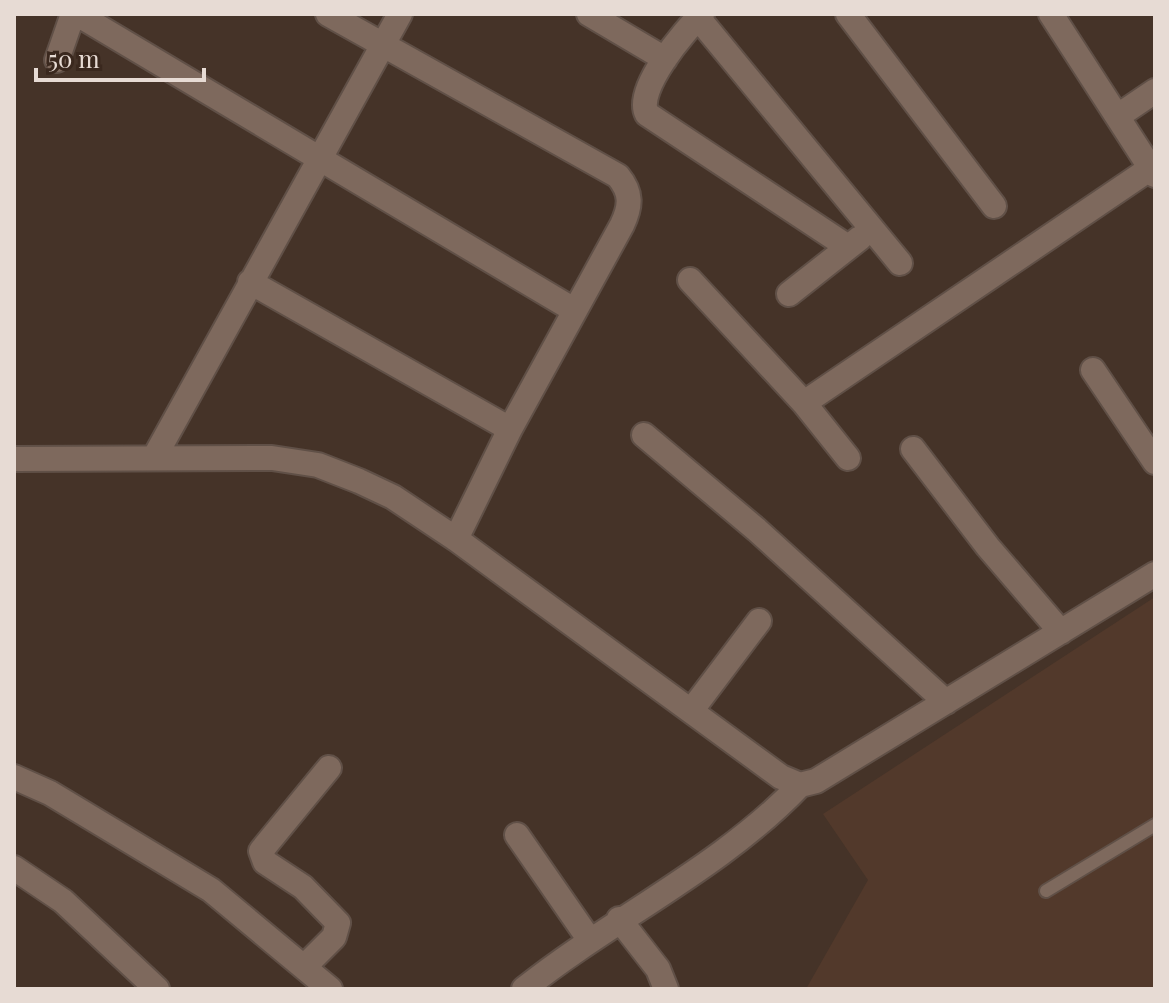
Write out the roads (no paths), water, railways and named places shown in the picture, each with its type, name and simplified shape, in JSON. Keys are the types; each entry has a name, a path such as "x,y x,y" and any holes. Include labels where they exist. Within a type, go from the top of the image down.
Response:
{"street":[{"path":"57,60 75,14 574,310"},
{"path":"328,14 618,176 630,195 629,210 510,429 456,539"},
{"path":"154,458 400,14"},
{"path":"589,14 665,59"},
{"path":"848,14 994,206"},
{"path":"804,403 1153,172 1051,14"},
{"path":"848,247 647,114 645,97 665,59 699,15 900,263"},
{"path":"1118,116 1155,91"},
{"path":"789,294 872,229"},
{"path":"690,280 804,403 848,458"},
{"path":"250,282 510,429"},
{"path":"1093,370 1155,462"},
{"path":"644,435 757,530 946,702"},
{"path":"913,449 988,547 1061,632"},
{"path":"14,459 272,458 318,465 393,497 456,539 781,777 800,785"},
{"path":"524,989 589,939 748,835 800,785 816,781 1155,574"},
{"path":"691,711 759,621"},
{"path":"304,967 334,937 338,923 303,887 265,862 261,851 329,768"},
{"path":"14,777 50,793 211,890 330,989"},
{"path":"517,835 589,939"},
{"path":"14,868 63,901 157,989"},
{"path":"619,919 658,969 666,989"}],"lane":[{"path":"1046,891 1155,825"}]}
